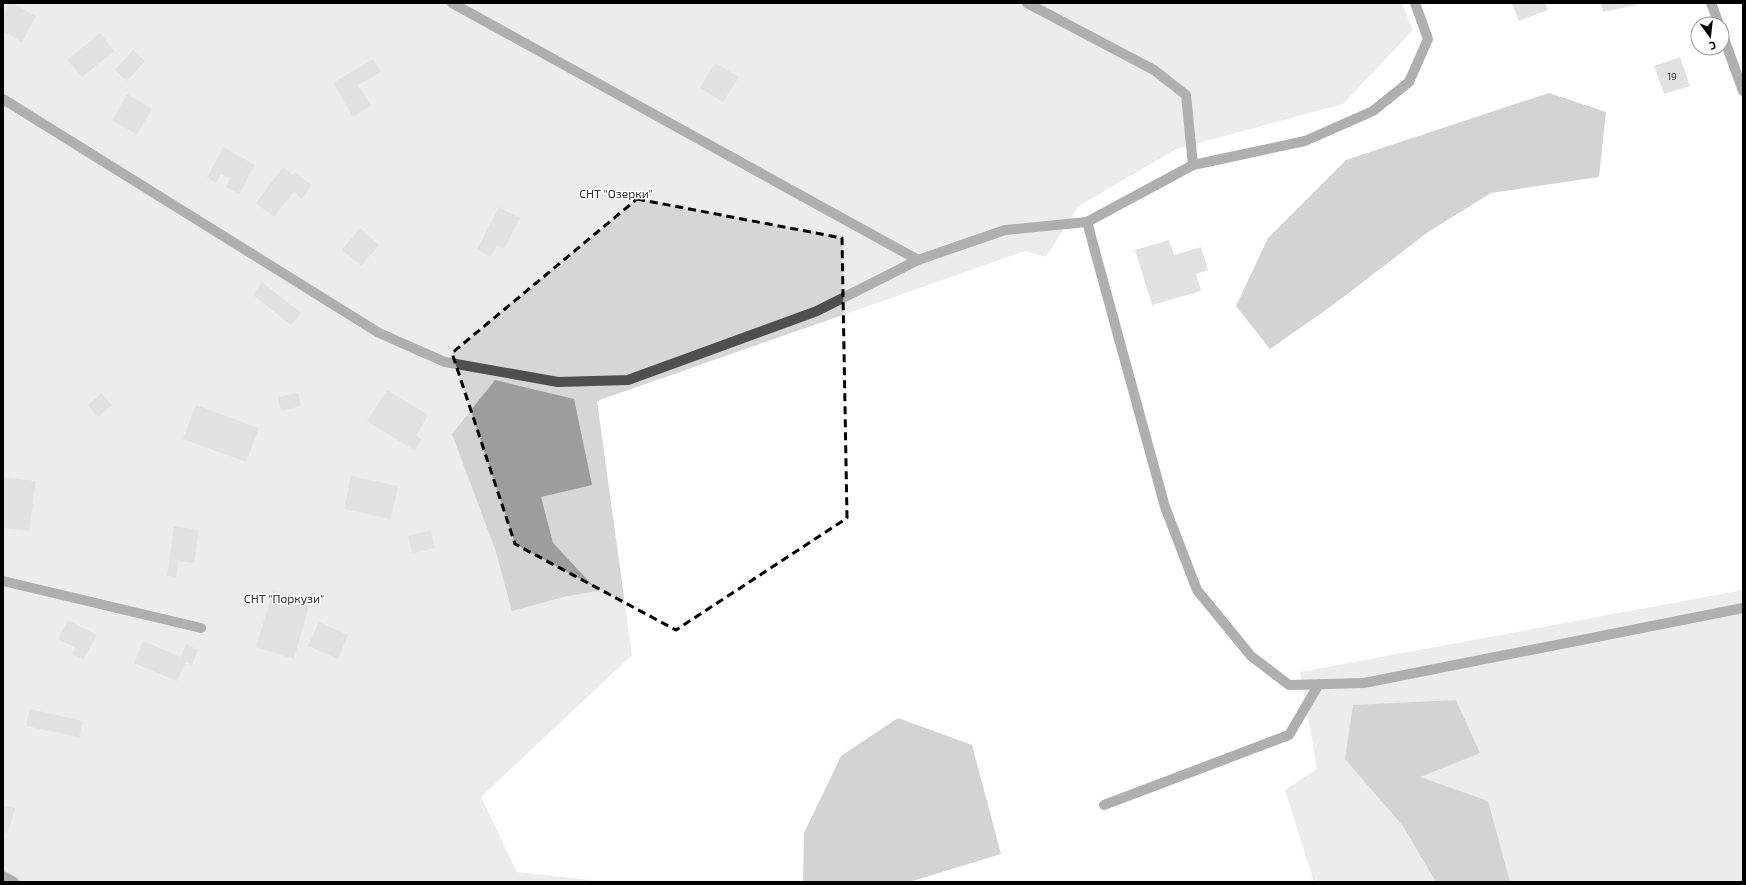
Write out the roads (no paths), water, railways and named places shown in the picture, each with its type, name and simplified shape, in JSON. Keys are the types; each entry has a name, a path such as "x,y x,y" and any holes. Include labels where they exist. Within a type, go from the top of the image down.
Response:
{"street":[{"path":"452,3 918,260"},
{"path":"1027,3 1154,70 1186,95 1193,165"},
{"path":"3,99 379,334 445,362 558,382 628,380 817,311 918,260 1005,230 1087,222 1193,165 1305,141 1373,111 1409,82 1428,40 1415,3"},
{"path":"1711,3 1716,16"},
{"path":"1730,55 1743,91"},
{"path":"1087,222 1165,507 1197,590 1251,656 1289,685 1364,683 1743,608"},
{"path":"3,581 201,628"},
{"path":"1104,805 1289,735 1319,684"},
{"path":"3,876 14,882"}],"park label":[{"name":"СНТ \"Озерки\"","path":"616,193"},
{"name":"СНТ \"Поркузи\"","path":"284,598"}]}
